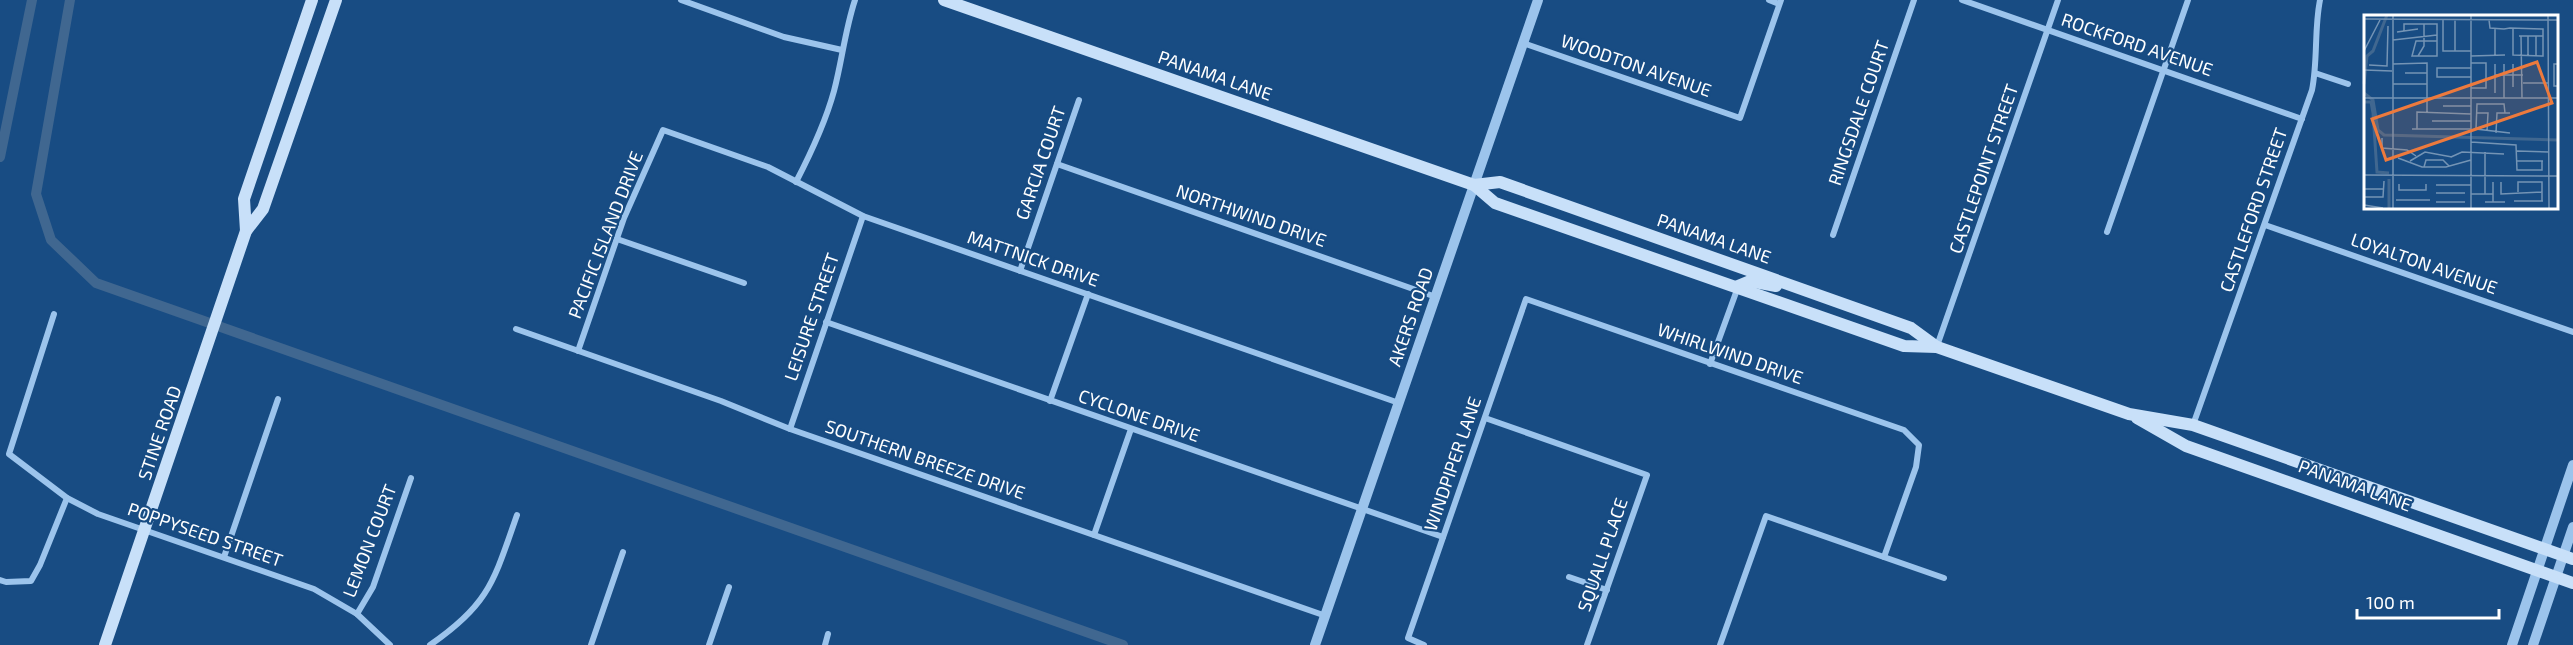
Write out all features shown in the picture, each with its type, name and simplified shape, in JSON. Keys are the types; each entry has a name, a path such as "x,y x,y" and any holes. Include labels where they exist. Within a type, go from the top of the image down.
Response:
{"main road":[{"name":"STINE ROAD","path":"105,645 231,280 246,231 244,199 312,0"},
{"name":"STINE ROAD","path":"246,231 263,209 336,0"},
{"name":"PANAMA LANE","path":"944,0 1474,185 1495,203 1738,286 1904,346 1937,347"},
{"name":"PANAMA LANE","path":"1474,185 1500,182 1911,328 1937,347 2129,414 2193,425 2568,558"},
{"path":"1738,286 1750,281 1818,295"},
{"name":"PANAMA LANE","path":"2129,414 2186,446 2573,583"},
{"path":"2141,421 2182,431 2193,425"}],"street":[{"path":"681,0 795,40 842,50"},
{"path":"796,182 827,114 855,0"},
{"name":"AKERS ROAD","path":"1315,645 1538,0"},
{"path":"1769,0 1780,2"},
{"name":"RINGSDALE COURT","path":"1833,235 1914,0"},
{"name":"ROCKFORD AVENUE","path":"1962,0 2302,119"},
{"name":"CASTLEPOINT STREET","path":"1937,347 2058,0"},
{"path":"2107,232 2188,0"},
{"name":"CASTLEFORD STREET","path":"2193,425 2302,119 2315,73 2320,0"},
{"name":"WOODTON AVENUE","path":"1523,43 1740,118 1780,2"},
{"path":"2315,73 2349,84"},
{"name":"GARCIA COURT","path":"1020,270 1079,100"},
{"name":"MATTNICK DRIVE","path":"663,130 768,167 863,216 1399,403"},
{"name":"PACIFIC ISLAND DRIVE","path":"578,351 617,239 663,130"},
{"name":"NORTHWIND DRIVE","path":"1057,164 1436,297"},
{"name":"LEISURE STREET","path":"790,429 863,216"},
{"name":"LOYALTON AVENUE","path":"2265,225 2573,332"},
{"path":"617,239 744,283"},
{"path":"1710,364 1738,286"},
{"path":"1050,401 1088,294"},
{"name":"WHIRLWIND DRIVE","path":"1526,299 1904,430 1919,445 1916,467 1884,557"},
{"name":"WINDPIPER LANE","path":"1424,645 1408,638 1526,299"},
{"name":"POPPYSEED STREET","path":"54,314 9,454 67,498 98,514 314,589 357,614 390,645"},
{"name":"CYCLONE DRIVE","path":"826,322 1443,537"},
{"name":"SOUTHERN BREEZE DRIVE","path":"516,329 721,401 790,429 1326,616"},
{"path":"224,557 278,399"},
{"name":"SQUALL PLACE","path":"1485,418 1647,475 1587,645"},
{"path":"1094,535 1131,429"},
{"path":"2512,645 2573,465"},
{"name":"LEMON COURT","path":"357,614 373,586 411,478"},
{"path":"0,580 6,582 31,581 40,565 67,498"},
{"path":"430,645 463,621 487,592 496,576 517,515"},
{"path":"1720,645 1766,516 1944,578"},
{"path":"2533,645 2556,578 2568,558 2573,527"},
{"path":"591,645 623,552"},
{"path":"1569,577 1607,590"},
{"path":"709,645 729,587"},
{"path":"825,645 828,634"}],"waterway":[{"path":"0,157 32,0"},
{"path":"70,0 36,194 51,240 96,283 1123,645"}]}
